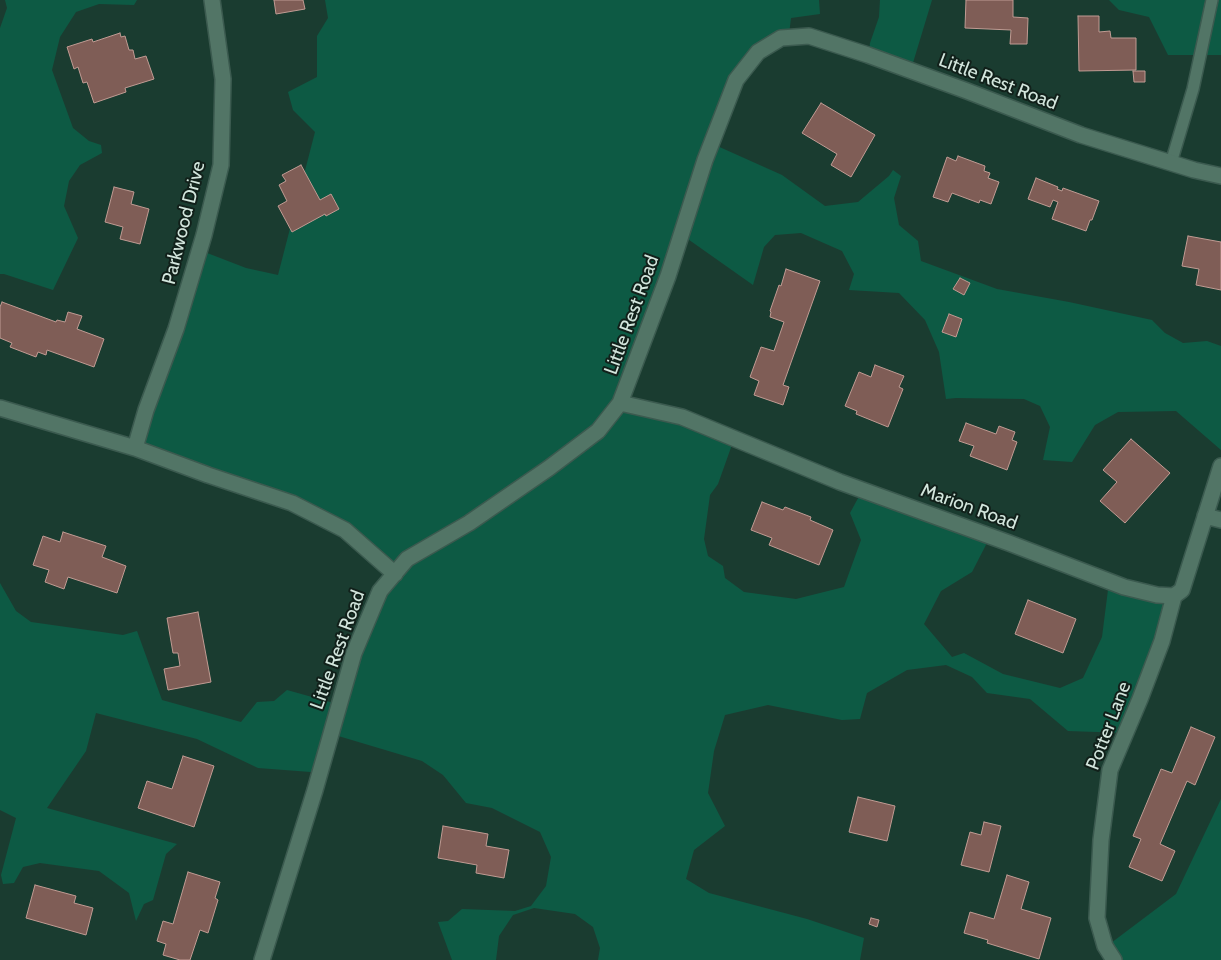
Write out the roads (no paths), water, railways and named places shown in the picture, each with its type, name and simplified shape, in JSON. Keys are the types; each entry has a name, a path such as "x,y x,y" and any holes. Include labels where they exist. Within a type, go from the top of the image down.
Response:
{"street":[{"name":"Parkwood Drive","path":"135,448 146,410 182,311 204,235 221,166 222,78 212,0"},
{"name":"Little Rest Road","path":"262,960 315,790 354,653 380,591 407,559 469,523 549,468 598,431 620,403 668,276 705,160 736,80 758,52 781,38 809,36 868,54 1081,135 1171,163 1221,176"},
{"name":"Marion Road","path":"620,403 682,417 840,482 1124,587 1157,595 1174,596"},
{"path":"0,408 135,448 292,503 345,530 395,574"},
{"path":"1174,596 1182,590 1221,466"},
{"path":"1205,516 1221,520"},
{"name":"Potter Lane","path":"1114,960 1105,946 1097,918 1101,840 1110,770 1162,641 1174,596"}],"lane":[{"path":"1171,163 1193,89 1212,0"}]}
